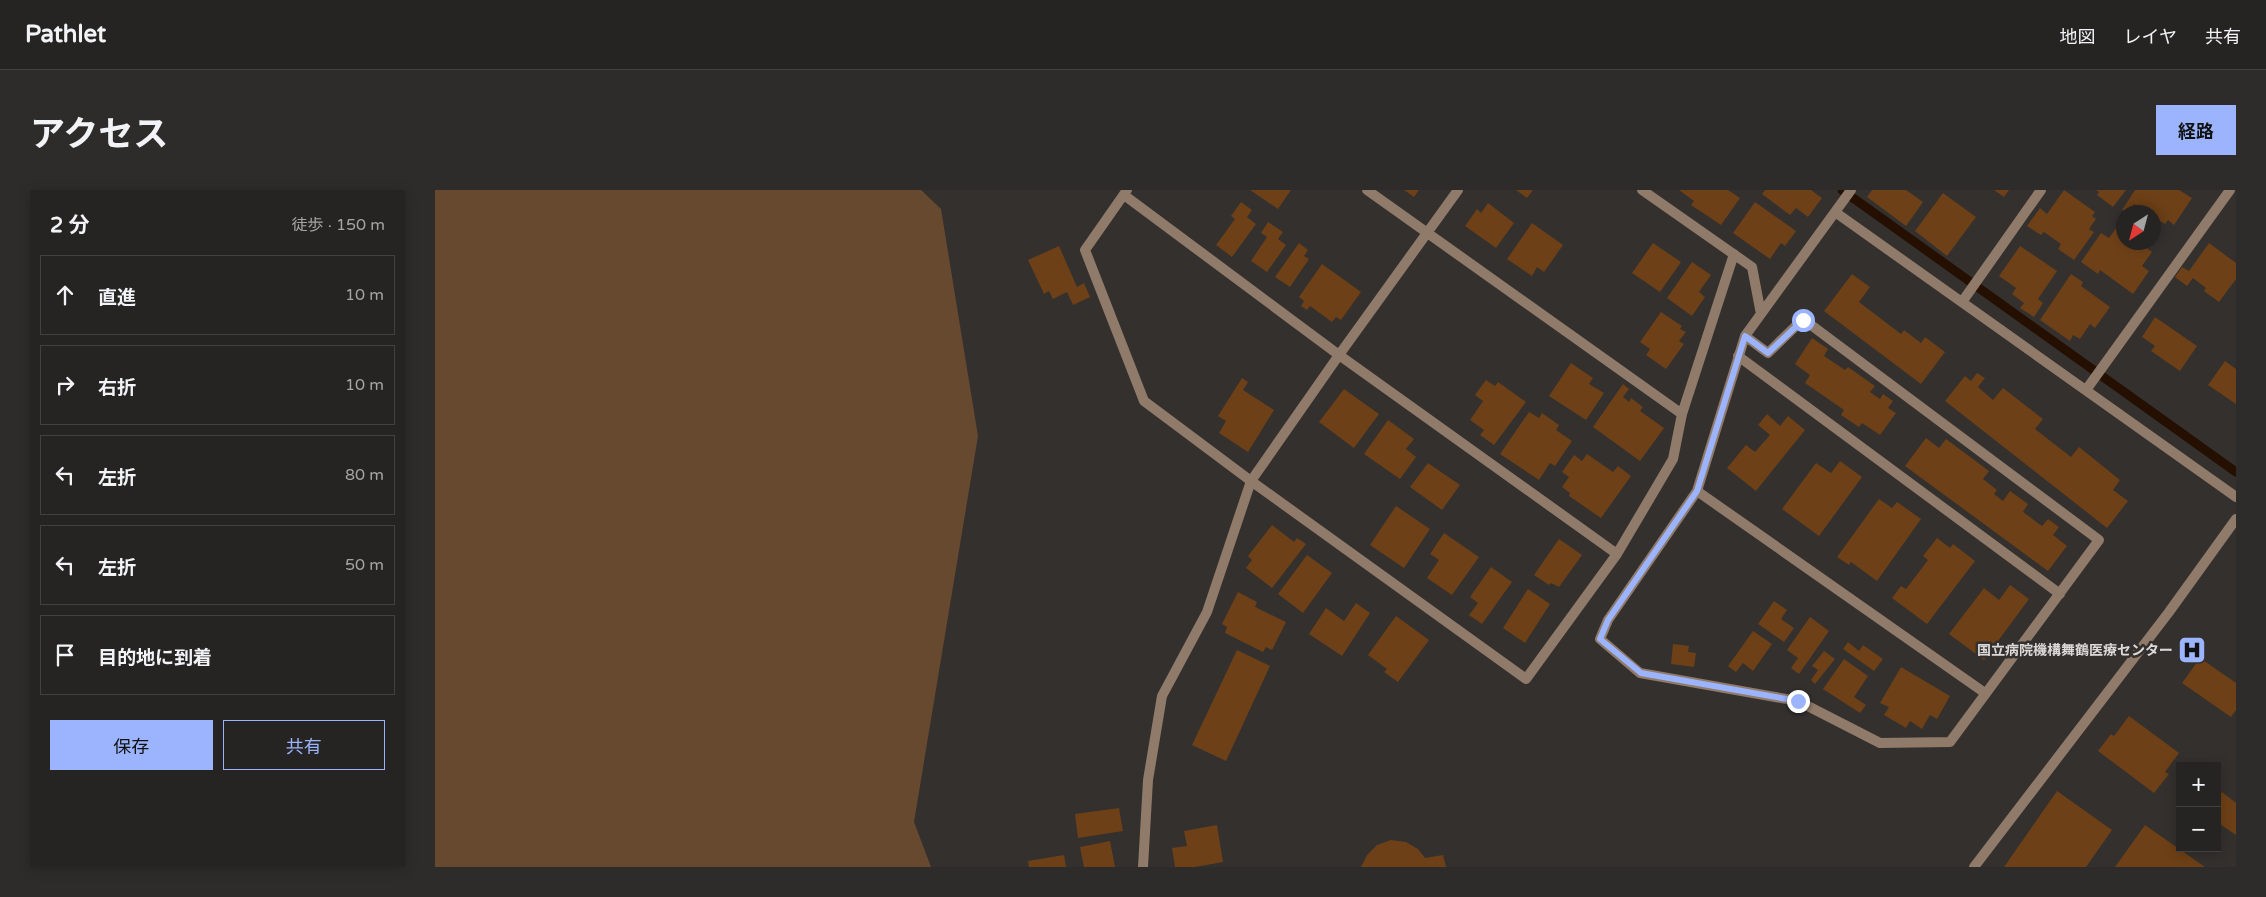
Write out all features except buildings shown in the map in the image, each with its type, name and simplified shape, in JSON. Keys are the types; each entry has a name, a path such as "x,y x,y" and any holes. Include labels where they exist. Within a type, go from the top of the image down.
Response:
{"street":[{"path":"1367,190 1682,414"},
{"path":"1143,867 1148,780 1162,696 1207,612 1251,481 1426,232 1458,190"},
{"path":"1642,190 1752,267 1761,314"},
{"path":"1745,336 1768,353 1803,320 2099,540 1950,742 1880,743 1798,701 1641,673 1600,639 1608,620 1697,491 1745,336 1851,190"},
{"path":"1961,302 2041,190"},
{"path":"2086,390 2229,190"},
{"path":"1617,554 1339,355 1126,193 1085,250 1144,401 1251,481 1527,679 1617,554 1673,459 1682,414 1734,254"},
{"path":"1835,212 2236,497"},
{"path":"1739,356 2060,594"},
{"path":"1697,491 1985,693"},
{"path":"1974,867 2163,620 2236,518"}],"shaded area":[{"path":"435,190 921,190 941,209 978,436 914,822 931,867 435,867"}],"waterway":[{"path":"1842,190 2236,472"}],"place":[{"name":"国立病院機構舞鶴医療センター","path":"2192,650"}],"route":[{"path":"1798,701 1641,673 1600,639 1608,620 1697,491 1745,336 1768,353 1803,320"}]}
